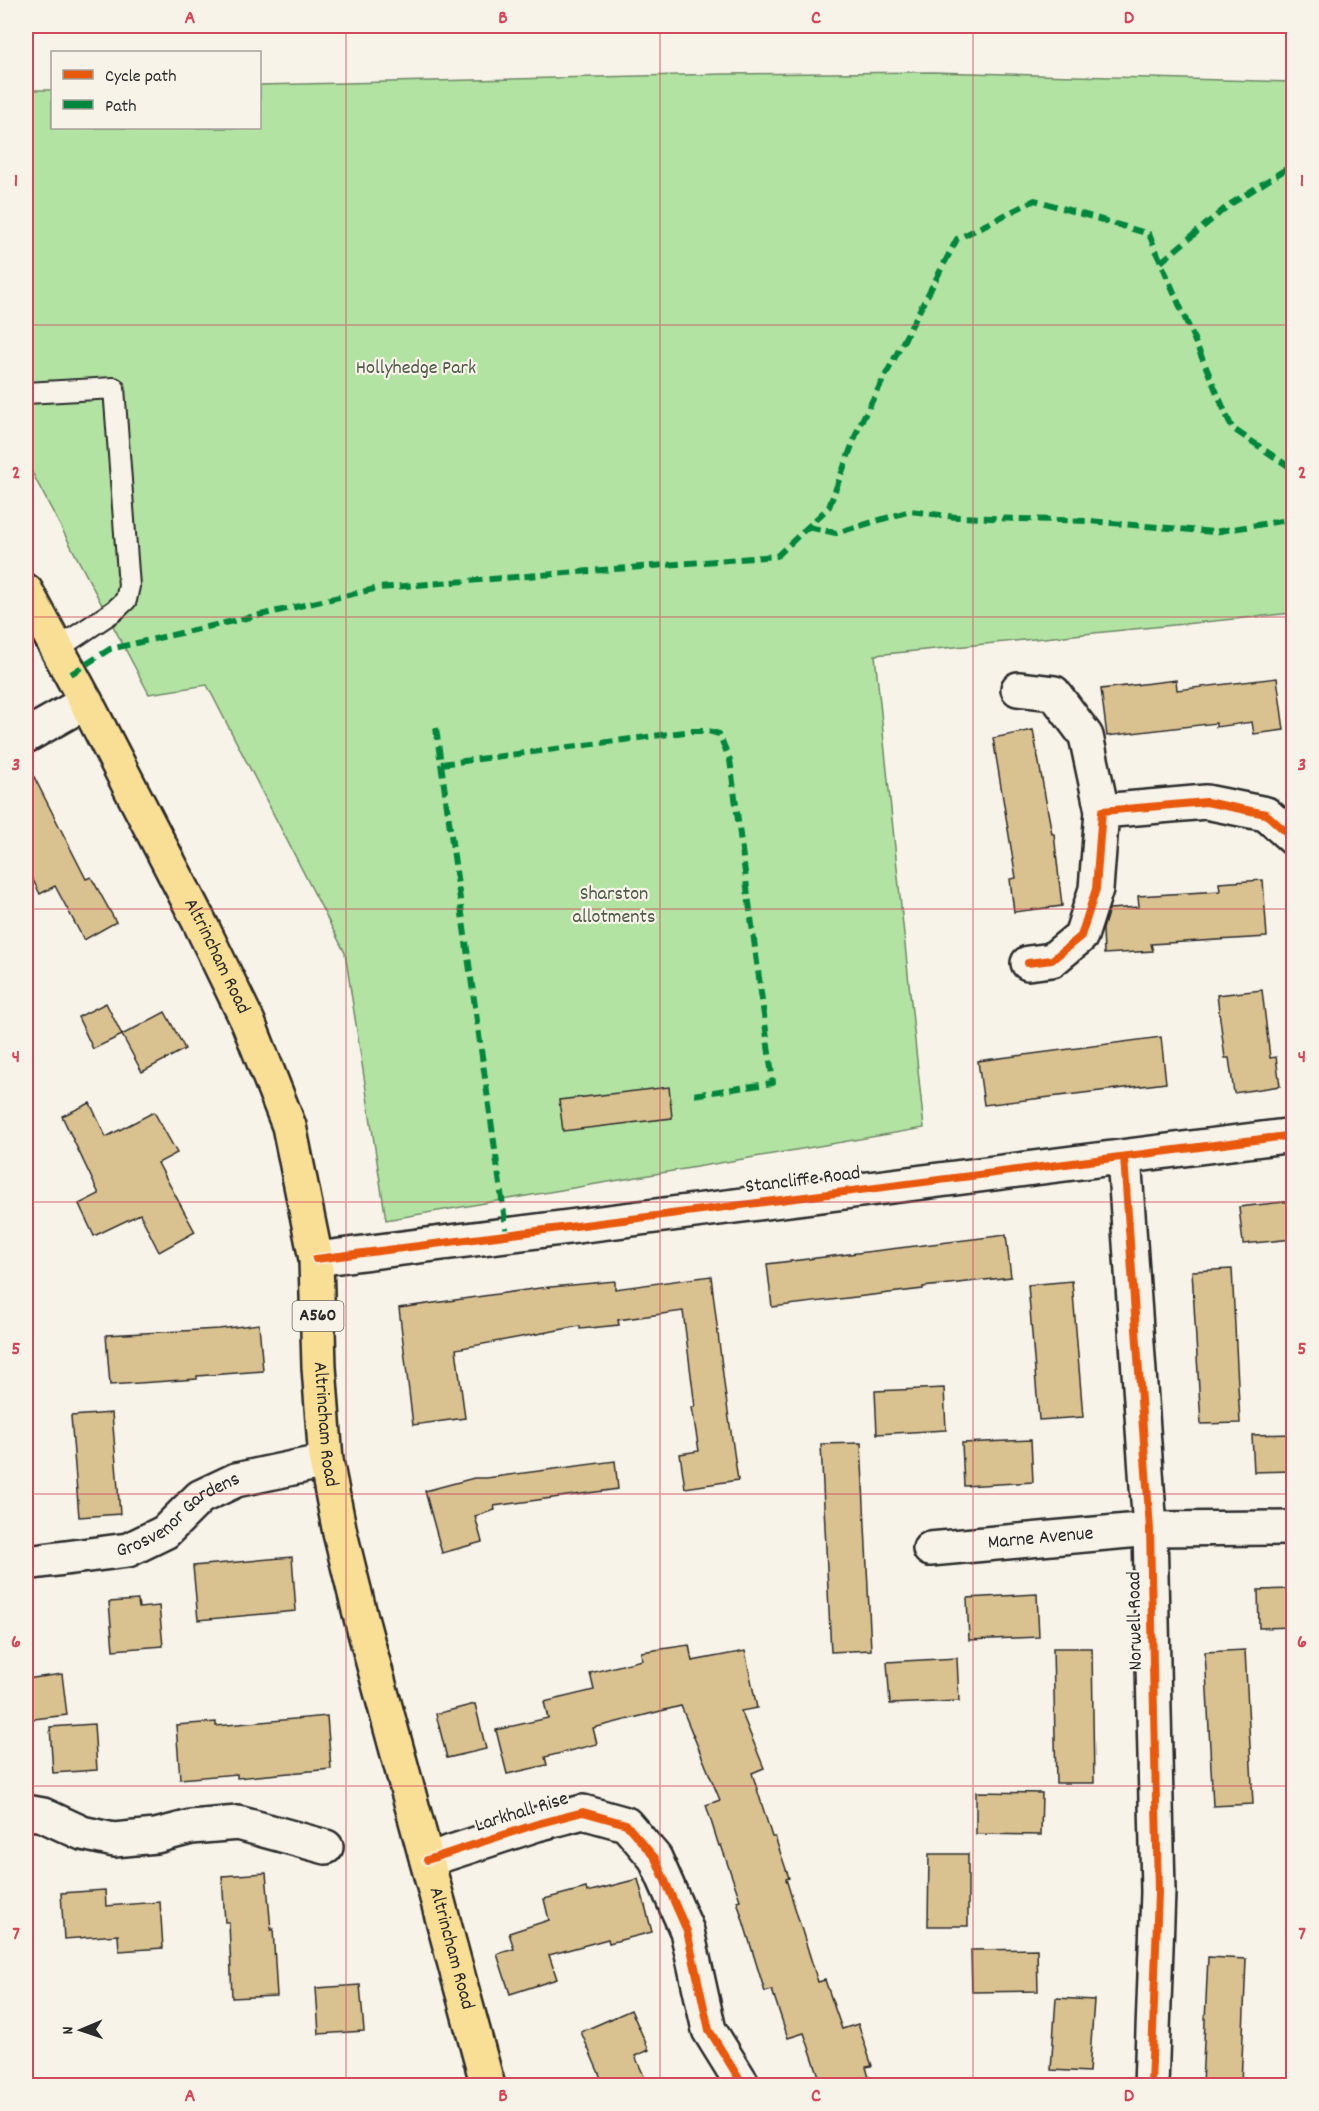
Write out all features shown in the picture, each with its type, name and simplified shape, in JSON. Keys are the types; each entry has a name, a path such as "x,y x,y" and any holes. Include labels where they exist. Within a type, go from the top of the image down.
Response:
{"main road":[{"name":"Altrincham Road","path":"26,591 202,927 248,1022 289,1126 316,1259 319,1367 326,1461 340,1533 488,2085"}],"street":[{"path":"1018,689 1054,693 1086,736 1102,811 1096,889 1081,936 1052,960 1028,963"},
{"path":"26,736 86,702"},
{"path":"1102,811 1206,802 1266,814 1290,829"},
{"name":"Stancliffe Road","path":"316,1259 1293,1135"},
{"name":"Norwell Road","path":"1124,1157 1150,1529 1158,1892 1151,2085"},
{"name":"Grosvenor Gardens","path":"26,1563 128,1550 165,1532 200,1497 236,1480 326,1461"},
{"name":"Marne Avenue","path":"930,1549 1150,1529 1293,1528"},
{"path":"26,1812 43,1815 82,1833 114,1840 156,1836 191,1827 238,1823 326,1847"},
{"name":"Larkhall Rise","path":"427,1860 537,1824 583,1812 626,1824 655,1858 687,1931 709,2030 743,2085"}],"lane":[{"path":"26,393 114,388 129,586 126,600 114,611 57,649"}],"green space":[{"name":"Hollyhedge Park","path":"932,72 1293,82 1293,613 875,655 924,1128 386,1220 345,953 207,685 149,694 26,461 26,90 51,90 51,129 261,129 261,85 725,74"}],"building":[{"path":"1277,678 1284,730 1254,734 1252,722 1216,727 1216,723 1107,736 1101,689 1176,680 1177,690"},
{"path":"1033,730 1052,834 1054,834 1062,906 1014,912 1010,879 1016,878 993,738"},
{"path":"26,761 86,879 91,877 116,922 84,940 55,886 40,894 26,866"},
{"path":"1263,880 1267,937 1151,944 1153,951 1104,954 1103,929 1109,909 1139,907 1138,896 1220,891 1219,883"},
{"path":"1262,990 1270,1058 1276,1057 1280,1086 1234,1093 1229,1058 1225,1058 1217,995"},
{"path":"106,1003 122,1035 93,1049 78,1017"},
{"path":"165,1012 185,1049 142,1072 122,1035"},
{"path":"1161,1037 1166,1083 984,1105 978,1061"},
{"path":"669,1087 672,1118 563,1131 559,1100"},
{"path":"90,1103 106,1137 154,1112 177,1153 158,1163 195,1232 159,1252 140,1214 94,1236 79,1204 99,1194 62,1116"},
{"path":"1293,1201 1293,1239 1243,1244 1239,1207"},
{"path":"1006,1235 1011,1277 772,1307 767,1264"},
{"path":"1232,1269 1240,1423 1201,1424 1192,1271"},
{"path":"711,1276 738,1480 685,1488 680,1454 699,1451 692,1407 695,1407 683,1311 618,1320 619,1325 580,1329 580,1326 456,1349 465,1418 413,1425 399,1308 540,1288 615,1281 615,1289"},
{"path":"1072,1281 1083,1417 1039,1420 1028,1285"},
{"path":"259,1324 263,1371 197,1376 197,1379 110,1385 106,1335 219,1329"},
{"path":"944,1388 946,1430 877,1434 875,1391"},
{"path":"112,1413 120,1514 79,1517 71,1416"},
{"path":"1293,1434 1293,1471 1254,1472 1252,1435"},
{"path":"1031,1440 1033,1482 964,1486 962,1443"},
{"path":"861,1443 871,1650 831,1652 821,1444"},
{"path":"615,1461 618,1489 494,1506 495,1510 475,1516 482,1542 442,1553 425,1491 474,1478"},
{"path":"292,1557 296,1611 198,1620 193,1566"},
{"path":"1293,1589 1293,1627 1259,1628 1258,1590"},
{"path":"1037,1594 1039,1637 969,1640 967,1598"},
{"path":"138,1600 139,1608 159,1606 163,1646 113,1650 109,1602"},
{"path":"689,1645 692,1661 745,1651 757,1708 741,1711 764,1768 752,1773 772,1837 775,1837 789,1878 786,1879 818,1982 825,1980 842,2029 858,2024 872,2066 866,2067 871,2085 822,2085 804,2033 788,2038 772,1990 765,1992 737,1901 740,1900 706,1805 720,1800 681,1706 593,1728 597,1744 545,1757 547,1765 507,1774 496,1730 548,1718 544,1702 594,1690 590,1673 642,1660 641,1652"},
{"path":"1053,1648 1092,1648 1094,1783 1056,1783"},
{"path":"1245,1650 1253,1804 1213,1806 1205,1652"},
{"path":"957,1658 959,1701 890,1704 887,1662"},
{"path":"62,1674 67,1715 26,1720 26,1679"},
{"path":"475,1704 486,1749 447,1758 436,1714"},
{"path":"327,1716 331,1769 237,1778 237,1774 180,1779 176,1725 216,1722 216,1726"},
{"path":"94,1724 97,1770 53,1773 50,1727"},
{"path":"976,1792 1042,1793 1041,1835 976,1834"},
{"path":"929,1854 968,1854 968,1926 928,1926"},
{"path":"266,1873 271,1930 273,1929 277,1996 232,1998 229,1922 225,1922 222,1876"},
{"path":"638,1879 652,1932 609,1943 608,1939 549,1955 557,1979 510,1994 497,1954 514,1949 509,1933 549,1920 544,1899 586,1888 587,1892"},
{"path":"105,1890 106,1906 160,1902 163,1948 119,1951 118,1935 64,1939 61,1893"},
{"path":"1037,1949 1038,1991 972,1992 971,1950"},
{"path":"1208,1957 1246,1959 1241,2085 1202,2085"},
{"path":"360,1985 364,2031 319,2034 316,1988"},
{"path":"1056,1998 1094,2000 1089,2072 1051,2070"},
{"path":"631,2010 649,2050 635,2056 648,2085 604,2085 581,2032"}],"marked path":[{"path":"1161,262 1229,205 1294,164"},
{"path":"71,674 110,649 379,588 777,556 829,507 860,424 957,239 1035,200 1149,234 1232,428 1294,470"},
{"path":"808,527 836,533 910,511 956,517 1089,521 1214,532 1294,519"},
{"path":"436,728 507,1235"},
{"path":"441,764 692,731 719,734 730,760 773,1083 693,1095"}],"cycle path":[{"path":"1028,963 1052,960 1081,936 1096,889 1102,811 1206,802 1266,814 1294,839"},
{"path":"316,1259 1294,1135"},
{"path":"1124,1157 1150,1529 1158,1892 1151,2086"},
{"path":"427,1860 537,1824 583,1812 626,1824 655,1858 687,1931 709,2030 743,2085"}],"park label":[{"name":"Sharston allotments","path":"614,906"}]}
